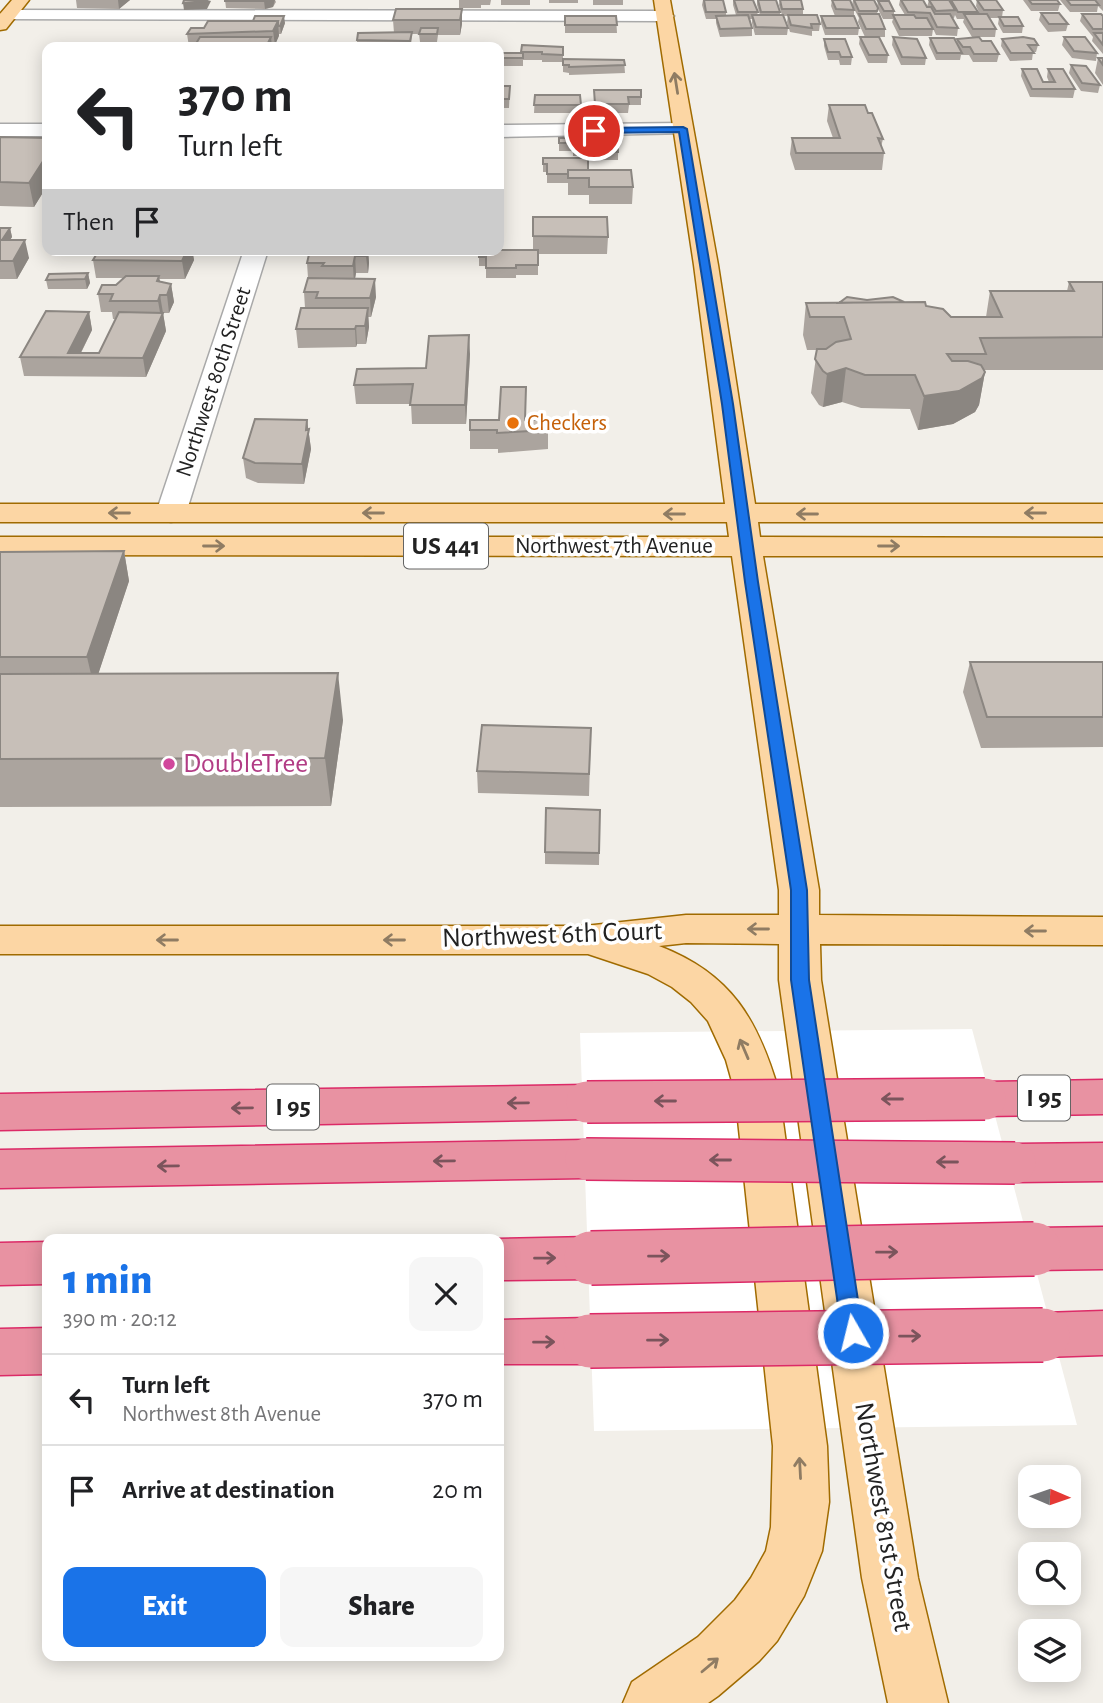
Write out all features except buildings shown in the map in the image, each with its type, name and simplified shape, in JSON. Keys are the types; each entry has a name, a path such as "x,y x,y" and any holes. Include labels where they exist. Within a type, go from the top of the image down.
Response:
{"highway":[{"name":"I 95","path":"0,1112 1103,1097"},
{"path":"0,1169 586,1159 1103,1162"},
{"path":"504,1259 1103,1248"},
{"path":"0,1264 42,1263"},
{"path":"504,1342 1103,1333"},
{"path":"0,1352 42,1351"}],"main road":[{"path":"4,20 20,0"},
{"name":"Northwest 81st Street","path":"663,8 712,303 799,890 800,980 888,1564 918,1703"},
{"name":"Northwest 7th Avenue","path":"0,513 171,513 745,530 1103,547"},
{"name":"Northwest 7th Avenue","path":"0,546 745,530 1103,513"},
{"name":"Northwest 6th Court","path":"0,940 585,940 686,929 1103,932"},
{"path":"585,940 626,950 694,980 718,1000 749,1058 757,1093 798,1422 802,1498 794,1551 772,1599 737,1642 685,1685 653,1703"}],"street":[{"path":"4,20 334,8 663,8"},
{"path":"325,37 334,8"},
{"path":"504,131 683,129"},
{"path":"0,130 42,130"},
{"name":"Northwest 80th Street","path":"171,513 254,256"}],"pier":[{"path":"972,1029 1077,1425 594,1431 580,1033"}],"place":[{"name":"Checkers","path":"513,423"},
{"name":"DoubleTree","path":"169,764"}],"route":[{"path":"594,131 683,129 728,404 751,582 799,890 800,980 853,1333"}]}
